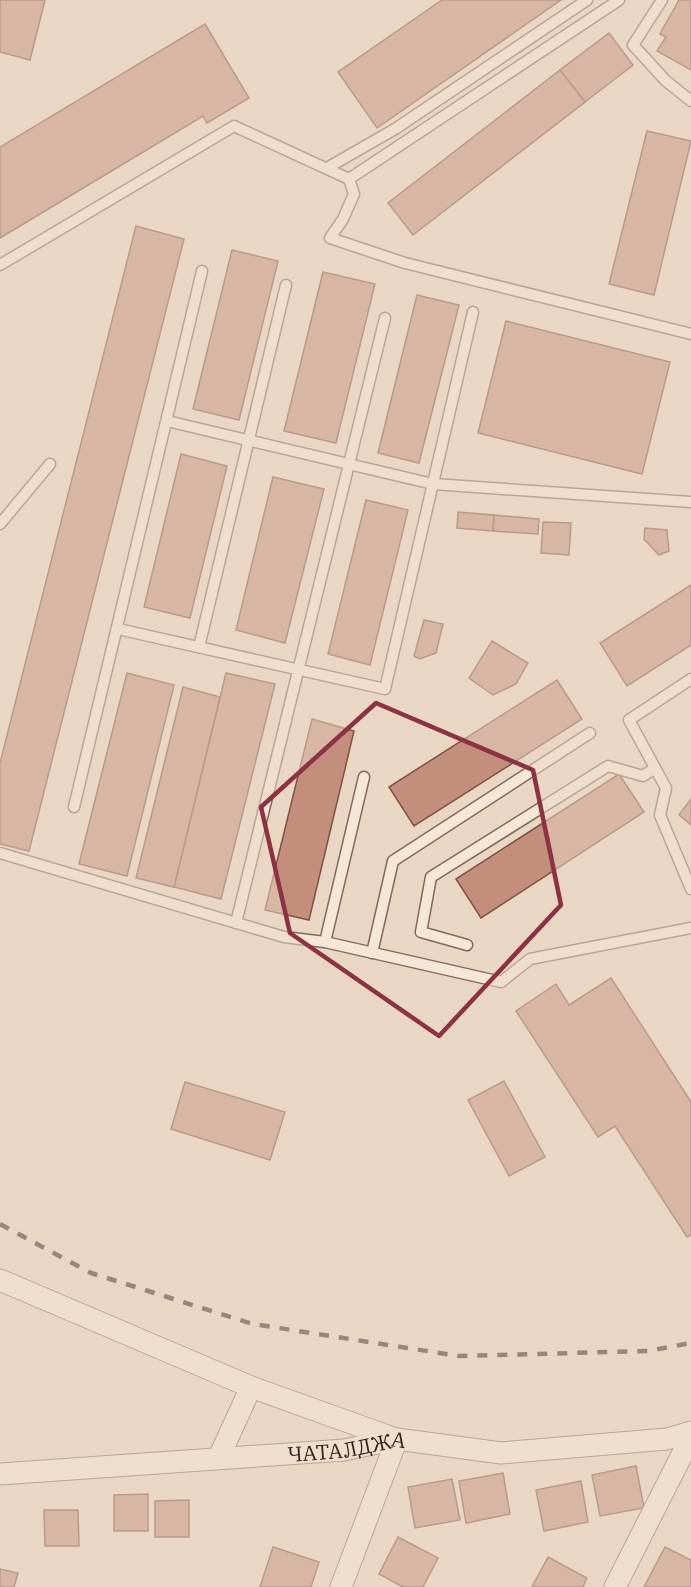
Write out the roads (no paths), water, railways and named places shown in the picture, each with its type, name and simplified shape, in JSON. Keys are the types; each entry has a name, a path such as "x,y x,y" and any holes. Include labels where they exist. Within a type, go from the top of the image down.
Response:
{"street":[{"path":"0,1280 251,1387 397,1439 341,1587"},
{"path":"219,1457 251,1387"},
{"name":"ЧАТАЛДЖА","path":"0,1474 344,1450 397,1439 501,1453 667,1439 691,1432"},
{"path":"615,1587 691,1437"}],"lane":[{"path":"327,168 395,129 587,0"},
{"path":"349,179 619,0"},
{"path":"662,0 633,45 666,81 691,101"},
{"path":"0,265 234,126 349,179 354,194 344,219 330,238 405,263 691,334"},
{"path":"74,807 202,271"},
{"path":"199,647 286,285"},
{"path":"118,629 385,689 473,312"},
{"path":"236,923 385,318"},
{"path":"167,421 433,484 691,502"},
{"path":"0,524 50,464"},
{"path":"691,679 629,720 666,788 660,815 691,889"},
{"path":"372,953 393,861 590,733"},
{"path":"467,945 421,932 432,877 608,766 643,776 655,768"},
{"path":"325,942 364,777"},
{"path":"0,853 284,937 325,942 501,982 530,959 691,928"}],"railway":[{"path":"0,1224 91,1273 253,1324 459,1356 648,1351 691,1343"}]}
